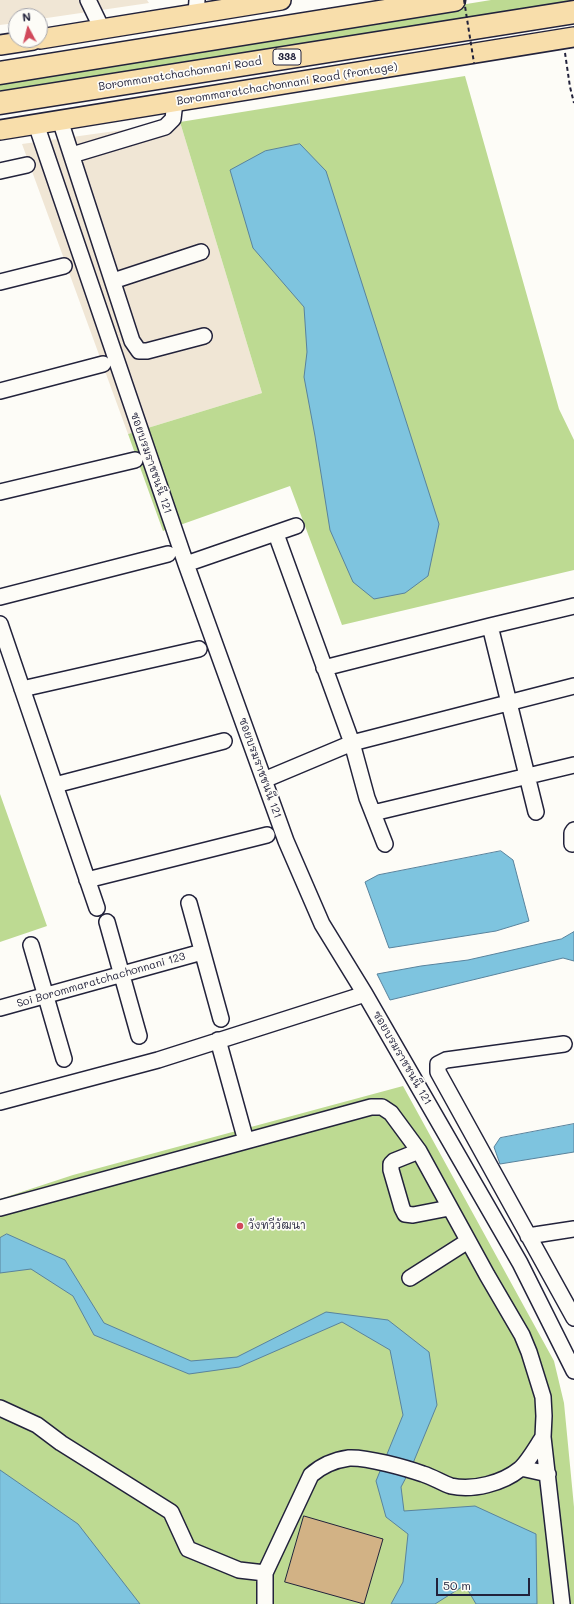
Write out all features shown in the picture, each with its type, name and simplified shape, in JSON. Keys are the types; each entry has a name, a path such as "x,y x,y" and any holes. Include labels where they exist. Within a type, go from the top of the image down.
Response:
{"highway":[{"path":"0,73 454,0"},
{"name":"Borommaratchachonnani Road","path":"0,103 574,12"}],"main road":[{"path":"48,38 102,29 196,7 273,1"},
{"name":"Borommaratchachonnani Road (frontage)","path":"0,130 568,38"}],"street":[{"path":"88,0 102,29"},
{"path":"72,155 166,127 173,119 175,102"},
{"path":"60,120 132,341 139,351 147,351 204,336"},
{"name":"ซอยบรมราชชนนี 121","path":"36,124 186,564 286,841 322,924 365,994 520,1263 574,1371"},
{"path":"0,171 27,165"},
{"path":"113,281 201,252"},
{"path":"0,282 64,266"},
{"path":"0,391 103,364"},
{"path":"0,492 135,460"},
{"path":"186,564 296,526"},
{"path":"276,534 352,743 367,798 385,844"},
{"path":"0,596 168,554"},
{"path":"324,668 574,606"},
{"path":"0,624 96,908"},
{"path":"490,626 536,812"},
{"path":"22,689 199,649"},
{"path":"264,780 352,743 574,686"},
{"path":"55,784 224,741"},
{"path":"373,813 574,765"},
{"path":"87,880 267,835"},
{"path":"189,903 221,1019"},
{"path":"107,922 139,1036"},
{"path":"31,945 64,1059"},
{"name":"Soi Borommaratchachonnani 123","path":"0,1008 202,952"},
{"path":"0,1102 158,1060 365,994"},
{"path":"218,1040 246,1141"},
{"path":"564,1044 446,1060 438,1064 438,1072 574,1318"},
{"path":"0,1208 371,1107 382,1107 391,1113 419,1151 522,1336 529,1352 543,1397 543,1437 562,1604"},
{"path":"419,1151 394,1161 391,1164 391,1170 402,1208 406,1214 450,1208"},
{"path":"528,1236 574,1229"},
{"path":"410,1278 468,1241"},
{"path":"0,1408 37,1425 61,1443 170,1512 188,1549 239,1570 265,1573"},
{"path":"265,1604 265,1573 311,1475 318,1468 350,1458 380,1462 423,1474 452,1486 487,1485 505,1478 521,1468 543,1437"},
{"path":"521,1468 548,1474"}],"path":[{"path":"464,0 474,63"},
{"path":"568,38 570,87 574,103"}],"shaded area":[{"path":"0,0 147,0 149,3 48,18 48,8 8,8 8,24 0,25"},
{"path":"180,122 262,393 128,434 22,144"}],"green space":[{"path":"491,0 574,0 574,2 0,93 0,80"},
{"path":"465,76 559,409 574,440 574,570 342,625 290,486 163,531 128,434 262,393 180,122"},
{"path":"0,794 47,926 0,942"},
{"name":"วังทวีวัฒนา","path":"403,1086 554,1361 564,1403 574,1507 574,1604 0,1604 0,1199 73,1175"}],"water":[{"path":"300,144 326,171 439,524 428,576 405,593 374,599 353,582 330,530 304,377 307,352 304,307 253,248 230,170 265,151"},
{"path":"501,851 513,860 529,921 496,931 389,948 365,882 378,875"},
{"path":"574,932 574,961 563,958 390,1000 377,974 421,966 468,960 561,939"},
{"path":"574,1124 574,1152 500,1164 494,1147 500,1138"},
{"path":"7,1234 65,1260 104,1323 191,1361 237,1357 326,1312 388,1320 429,1352 437,1405 411,1468 401,1487 404,1511 475,1506 536,1534 537,1604 476,1604 465,1585 435,1604 391,1604 403,1582 408,1534 386,1517 376,1481 403,1415 390,1350 342,1322 239,1367 189,1374 94,1335 73,1296 31,1269 0,1273 0,1238"},
{"path":"0,1470 78,1524 140,1604 0,1604"}],"building":[{"path":"304,1516 383,1539 364,1604 285,1582"}],"place":[{"name":"วังทวีวัฒนา","path":"240,1226"}]}
